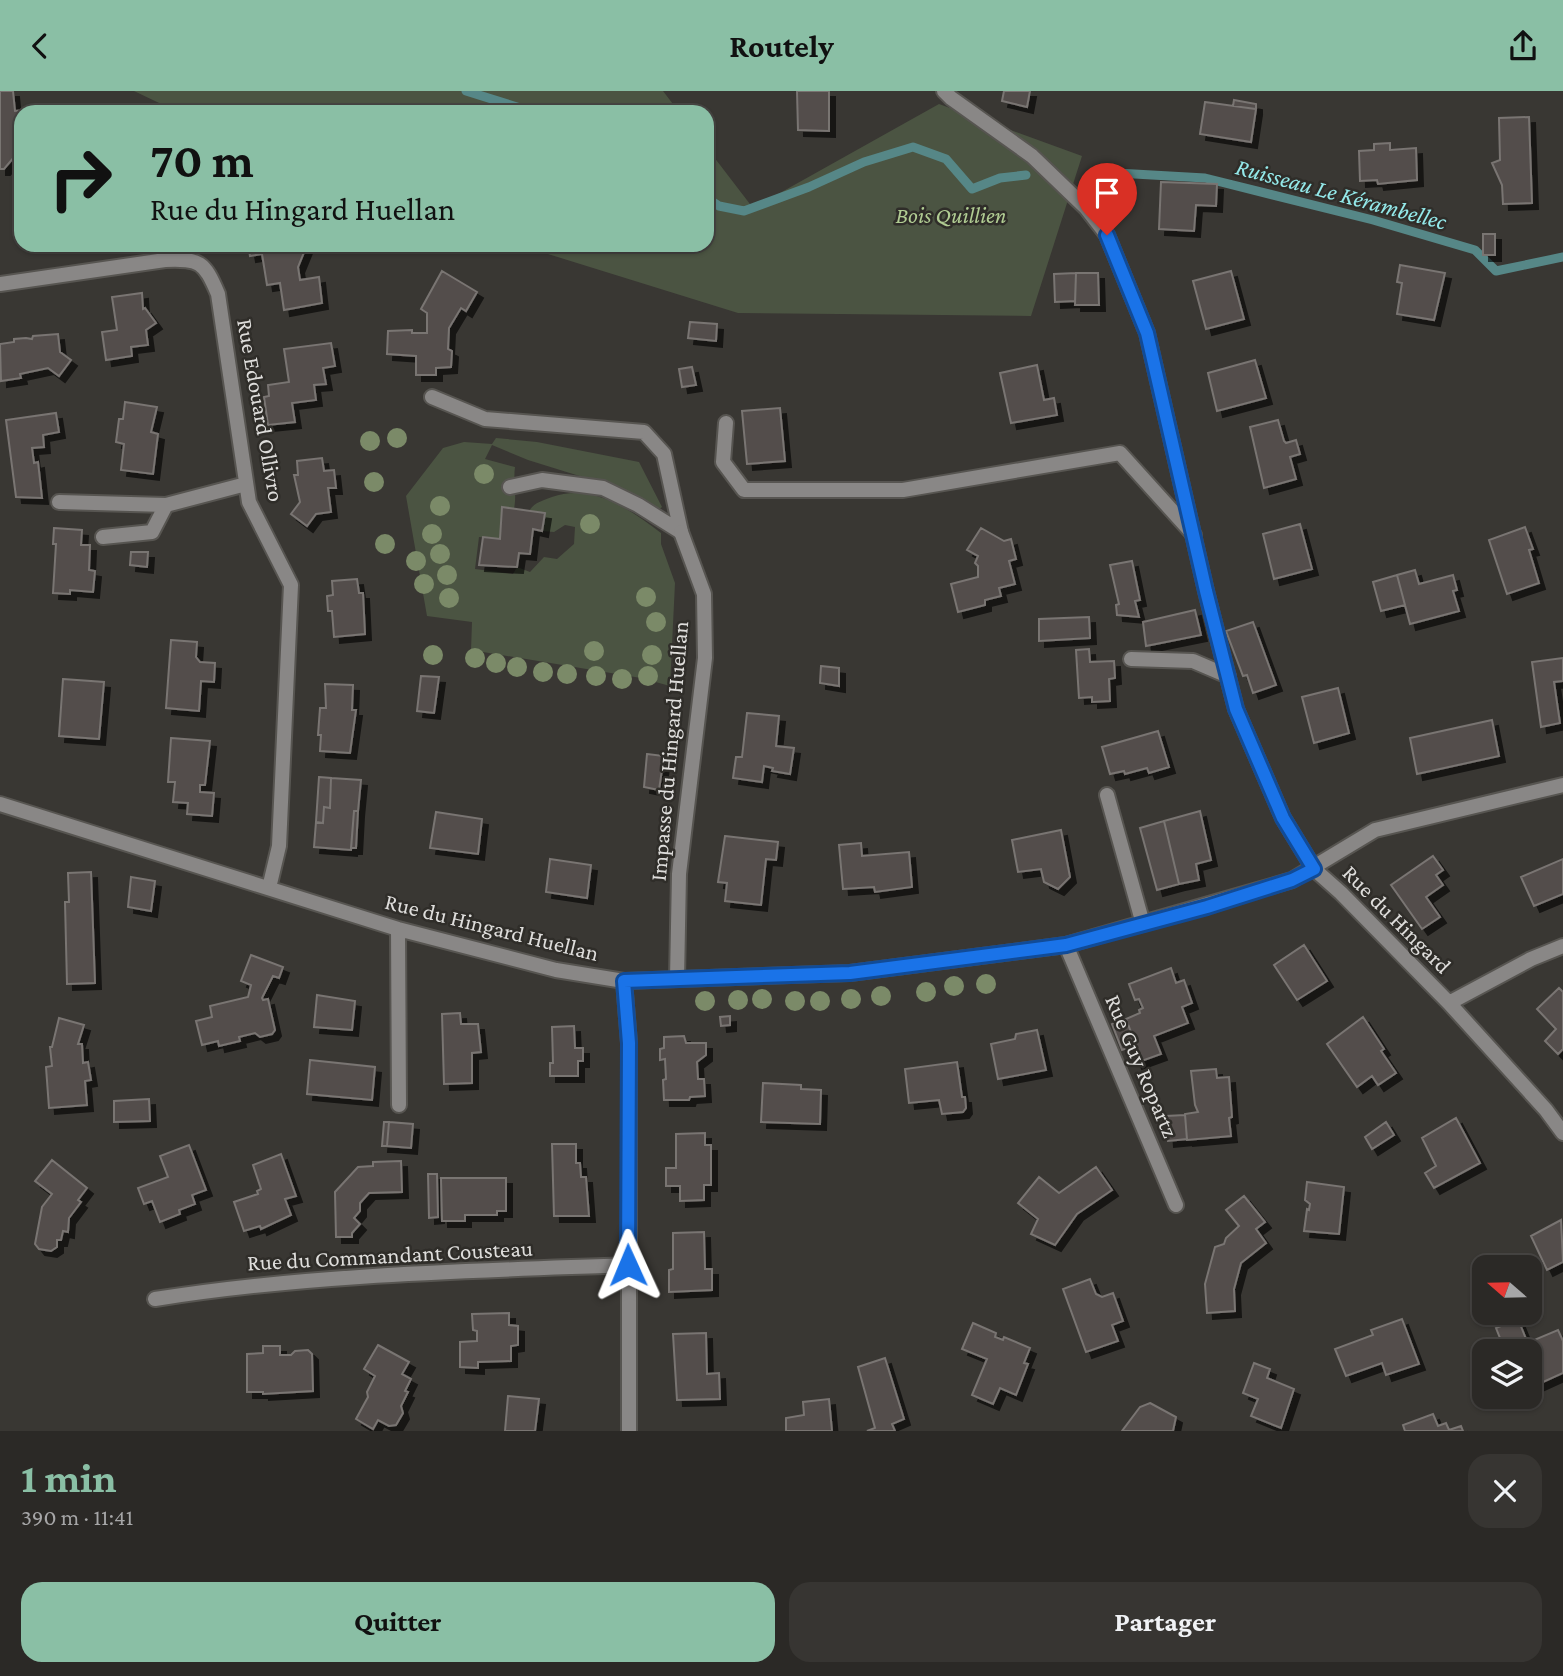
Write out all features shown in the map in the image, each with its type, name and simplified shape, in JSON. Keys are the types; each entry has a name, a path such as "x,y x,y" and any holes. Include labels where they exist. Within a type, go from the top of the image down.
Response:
{"street":[{"name":"Rue du Hingard","path":"944,91 1032,156 1086,208 1107,235 1147,333 1236,709 1283,818 1314,869 1449,1003 1546,1110 1563,1133"},
{"name":"Rue Edouard Ollivro","path":"0,284 165,260 192,260 209,272 218,294 249,502 291,585 279,846 269,888"},
{"name":"Impasse du Hingard Huellan","path":"432,397 485,419 644,432 664,454 681,532 704,594 705,658 679,874 677,979"},
{"path":"726,423 723,462 744,490 903,490 1120,453 1194,535"},
{"path":"510,488 542,480 603,488 638,505 681,532"},
{"path":"60,502 166,505 246,484"},
{"path":"103,537 152,531 166,505"},
{"path":"1131,659 1193,661 1228,676"},
{"name":"Rue du Hingard Huellan","path":"0,804 398,929 556,970 624,981 850,973 1066,945 1292,880 1375,830 1563,785"},
{"path":"1107,795 1143,924"},
{"path":"398,929 399,1105"},
{"name":"Rue Guy Ropartz","path":"1066,945 1176,1205"},
{"path":"1449,1003 1531,959 1563,946"},
{"path":"624,981 629,1043 629,1431"},
{"name":"Rue du Commandant Cousteau","path":"155,1299 236,1286 389,1274 628,1265"}],"green space":[{"path":"134,91 663,91 674,105 163,105"},
{"name":"Bois Quillien","path":"939,104 1082,156 1031,316 738,313 542,252 714,252 714,157 753,208"},
{"path":"496,438 537,442 639,462 662,507 657,511 618,488 528,460 492,445 485,459 515,467 515,503 514,509 502,507 500,539 479,537 475,569 513,574 517,567 530,572 544,557 557,559 574,544 575,527 565,525 554,532 542,531 545,513 529,511 552,497 582,493 610,501 637,515 661,533 661,544 675,583 670,686 641,678 471,650 472,622 427,616 406,496 443,448 464,442 492,444"}],"building":[{"path":"0,91 13,91 14,157 4,169 0,169"},
{"path":"797,91 829,91 829,131 798,130"},
{"path":"1004,91 1030,91 1027,107 1002,101"},
{"path":"1234,100 1256,104 1256,109 1233,106"},
{"path":"1205,102 1256,109 1251,142 1200,134"},
{"path":"1529,117 1532,203 1503,204 1502,185 1492,163 1500,160 1499,118"},
{"path":"1390,143 1390,150 1416,148 1417,180 1378,184 1377,180 1360,181 1359,151 1374,150 1374,144"},
{"path":"1161,182 1217,184 1216,206 1196,205 1194,231 1159,229"},
{"path":"1483,234 1495,234 1495,255 1483,255"},
{"path":"249,252 304,252 298,267 300,280 319,277 322,303 284,310 280,283 267,285 262,254 250,256"},
{"path":"1400,265 1445,273 1434,320 1397,314 1402,283 1397,282"},
{"path":"442,271 477,292 466,311 461,308 449,328 451,367 436,368 436,375 416,375 416,356 387,354 388,331 412,330 412,333 427,333 427,313 421,309"},
{"path":"1231,271 1244,319 1206,329 1193,281"},
{"path":"1076,273 1075,301 1055,302 1054,274"},
{"path":"1076,273 1098,273 1099,305 1075,305"},
{"path":"142,293 143,309 145,308 156,323 146,330 148,345 131,347 132,356 106,360 102,332 117,330 112,297"},
{"path":"690,322 717,324 716,341 688,338"},
{"path":"58,334 60,352 71,360 59,376 48,368 20,374 21,378 1,381 0,344 14,342 14,339"},
{"path":"331,343 335,366 323,368 326,384 314,385 316,400 292,403 295,422 268,425 264,397 269,396 268,385 289,382 284,349"},
{"path":"1255,360 1266,398 1217,411 1208,373"},
{"path":"1037,365 1044,400 1054,398 1057,415 1011,423 1000,373"},
{"path":"692,367 696,385 682,387 679,369"},
{"path":"125,402 157,407 151,432 158,434 153,474 121,470 124,444 116,442 119,419 123,419"},
{"path":"780,408 785,461 747,464 742,411"},
{"path":"56,413 59,432 43,435 44,447 32,448 34,463 38,462 42,498 16,497 6,420"},
{"path":"1278,420 1284,441 1286,443 1296,440 1300,454 1290,457 1296,479 1264,488 1250,427"},
{"path":"322,458 324,471 334,470 336,488 328,488 331,512 316,514 307,526 291,514 300,502 294,475 298,475 297,461"},
{"path":"502,507 545,513 542,531 533,529 530,554 519,553 517,567 479,565 483,537 500,539"},
{"path":"1300,524 1312,569 1274,579 1263,534"},
{"path":"1525,527 1533,549 1529,550 1539,583 1507,594 1489,540"},
{"path":"54,528 82,530 81,545 90,545 89,570 95,571 93,592 70,590 70,594 53,593 56,544 53,544"},
{"path":"981,528 1004,541 1011,539 1016,559 1009,561 1015,584 999,588 1001,596 985,600 985,605 958,612 951,584 978,577 978,566 975,563 978,556 967,550"},
{"path":"131,552 148,552 147,567 130,565"},
{"path":"1132,561 1140,600 1135,601 1139,617 1117,615 1116,605 1119,604 1110,565"},
{"path":"1415,570 1419,584 1453,575 1457,590 1453,591 1459,611 1410,624 1397,575"},
{"path":"1397,575 1405,605 1381,611 1373,582"},
{"path":"357,579 359,593 363,593 365,634 334,637 332,611 328,611 327,596 333,595 332,581"},
{"path":"1195,610 1201,635 1146,646 1143,622"},
{"path":"1089,617 1090,638 1039,641 1039,619"},
{"path":"1253,622 1276,685 1253,693 1247,675 1243,676 1226,631"},
{"path":"171,640 197,642 196,657 200,662 215,663 214,682 201,681 199,711 166,708"},
{"path":"1089,649 1090,662 1114,661 1115,678 1109,679 1110,701 1092,702 1092,697 1079,698 1076,650"},
{"path":"1563,658 1563,681 1554,682 1560,723 1541,727 1532,662"},
{"path":"821,666 839,668 839,686 820,683"},
{"path":"421,676 439,677 434,713 417,711"},
{"path":"63,679 104,682 99,739 59,736"},
{"path":"325,684 353,685 352,710 356,710 350,753 320,751 320,708 326,708"},
{"path":"1338,688 1349,733 1314,743 1302,697"},
{"path":"747,713 779,716 776,746 794,748 790,774 772,771 773,768 764,766 762,782 733,778 736,757 742,757"},
{"path":"1492,720 1499,756 1417,774 1410,738"},
{"path":"1158,731 1169,767 1149,773 1147,768 1125,774 1124,771 1110,774 1102,747"},
{"path":"171,738 210,741 205,785 200,785 200,792 214,793 212,816 187,814 188,803 173,802 175,782 168,782"},
{"path":"647,754 664,756 659,790 644,787"},
{"path":"319,777 331,778 330,808 324,807 323,823 316,822"},
{"path":"331,778 361,780 358,811 354,811 351,850 314,847 316,822 323,823 324,807 330,808"},
{"path":"354,811 358,811 356,848 351,848"},
{"path":"1200,811 1211,860 1196,864 1199,880 1179,884 1164,821"},
{"path":"436,812 482,819 478,854 430,848"},
{"path":"1164,821 1179,884 1157,890 1140,828"},
{"path":"1061,830 1070,877 1058,889 1044,882 1041,869 1018,872 1012,840"},
{"path":"725,836 778,842 776,860 766,859 761,905 725,901 727,883 718,882"},
{"path":"861,843 862,856 909,852 912,887 875,892 874,887 843,889 839,845"},
{"path":"1433,856 1443,870 1436,875 1443,885 1426,897 1440,917 1422,929 1391,885"},
{"path":"550,859 591,865 587,898 546,892"},
{"path":"1563,859 1563,894 1534,906 1521,877"},
{"path":"91,872 95,983 67,984 65,902 69,902 68,873"},
{"path":"131,877 155,881 151,911 128,907"},
{"path":"1304,945 1327,981 1297,1000 1274,965"},
{"path":"251,955 283,967 279,978 273,976 262,998 268,999 275,1030 272,1034 260,1037 255,1033 239,1037 240,1041 219,1046 218,1041 202,1045 196,1021 212,1017 210,1006 248,997 251,985 241,981"},
{"path":"1171,968 1176,983 1184,980 1192,1003 1182,1007 1188,1023 1154,1036 1161,1054 1136,1063 1131,1047 1136,1045 1126,1019 1140,1013 1139,1010 1143,1008 1139,999 1135,1000 1129,984"},
{"path":"1559,988 1563,992 1563,1049 1558,1054 1545,1041 1556,1029 1537,1009"},
{"path":"317,995 355,1001 352,1030 314,1027"},
{"path":"460,1013 461,1024 478,1024 481,1052 472,1053 472,1083 444,1084 442,1014"},
{"path":"730,1016 730,1025 721,1026 720,1017"},
{"path":"1363,1017 1396,1073 1378,1085 1372,1076 1357,1087 1327,1044"},
{"path":"59,1018 84,1025 78,1044 82,1044 83,1063 88,1062 91,1080 85,1081 87,1105 49,1108 46,1067 52,1066 50,1047"},
{"path":"1126,1019 1136,1045 1122,1050 1112,1024"},
{"path":"574,1026 575,1048 583,1048 583,1061 578,1061 578,1076 550,1076 550,1063 553,1063 552,1027"},
{"path":"1037,1030 1046,1070 998,1079 991,1044 1015,1039 1016,1034"},
{"path":"684,1036 686,1043 706,1043 706,1055 697,1062 698,1079 704,1079 705,1096 690,1097 689,1100 664,1100 665,1059 660,1060 660,1049 664,1048 664,1037"},
{"path":"310,1060 375,1067 372,1100 307,1094"},
{"path":"957,1062 962,1097 965,1097 966,1108 963,1112 942,1114 939,1100 909,1103 905,1069"},
{"path":"1216,1069 1217,1078 1229,1077 1231,1136 1187,1140 1185,1114 1198,1112 1191,1071"},
{"path":"763,1083 801,1085 801,1089 821,1090 820,1124 761,1122"},
{"path":"149,1099 150,1121 114,1122 114,1101"},
{"path":"1185,1115 1187,1139 1168,1141 1166,1116"},
{"path":"1456,1118 1480,1163 1434,1188 1425,1173 1436,1166 1422,1138"},
{"path":"384,1122 389,1122 387,1146 382,1146"},
{"path":"389,1122 413,1124 411,1148 387,1146"},
{"path":"1386,1122 1394,1135 1372,1149 1365,1137"},
{"path":"705,1133 705,1145 711,1145 711,1185 704,1185 704,1200 680,1201 680,1186 666,1186 666,1168 676,1168 676,1134"},
{"path":"552,1144 576,1144 576,1163 580,1163 581,1177 586,1177 589,1216 554,1216"},
{"path":"189,1145 206,1190 192,1195 195,1204 160,1222 152,1201 144,1204 138,1188 168,1177 160,1156"},
{"path":"281,1154 296,1196 285,1199 291,1215 261,1229 260,1226 244,1231 234,1202 258,1194 257,1191 261,1189 253,1165"},
{"path":"52,1160 87,1188 69,1218 68,1232 63,1231 61,1240 57,1240 57,1247 51,1251 39,1249 35,1244 42,1207 52,1194 35,1181"},
{"path":"401,1161 402,1192 369,1193 360,1203 360,1211 354,1218 360,1224 352,1237 336,1237 335,1192 358,1167 373,1166 373,1162"},
{"path":"1096,1167 1112,1190 1077,1214 1055,1245 1031,1234 1038,1219 1018,1203 1039,1177 1059,1193"},
{"path":"428,1174 437,1174 438,1217 429,1218"},
{"path":"441,1178 506,1178 506,1211 497,1211 497,1215 465,1215 465,1221 442,1221"},
{"path":"1307,1182 1344,1187 1339,1234 1304,1231 1310,1204 1305,1200"},
{"path":"1244,1196 1265,1222 1256,1229 1266,1243 1241,1263 1234,1289 1235,1311 1207,1313 1205,1284 1215,1247 1224,1244 1226,1238 1239,1226 1226,1210"},
{"path":"1561,1220 1563,1262 1547,1270 1531,1236"},
{"path":"704,1232 705,1269 712,1269 712,1290 669,1292 669,1270 673,1269 673,1233"},
{"path":"1090,1279 1096,1294 1102,1297 1113,1293 1123,1321 1112,1325 1118,1341 1086,1352 1063,1289"},
{"path":"509,1313 509,1325 518,1326 518,1345 511,1346 511,1361 478,1362 478,1368 460,1367 460,1342 477,1341 472,1314"},
{"path":"1402,1319 1419,1364 1386,1375 1382,1363 1346,1376 1335,1349 1373,1335 1371,1330"},
{"path":"973,1323 996,1333 995,1337 1003,1340 1004,1337 1030,1348 1024,1363 1028,1364 1016,1395 1000,1388 993,1404 972,1395 987,1359 962,1349"},
{"path":"1520,1325 1526,1339 1500,1339 1496,1328"},
{"path":"1558,1330 1563,1341 1563,1373 1542,1383 1542,1339 1537,1339"},
{"path":"706,1333 707,1374 719,1373 720,1399 677,1400 673,1334"},
{"path":"378,1345 409,1362 402,1374 411,1379 401,1406 403,1413 396,1425 389,1426 378,1420 373,1429 356,1419 375,1376 364,1369"},
{"path":"263,1346 280,1346 280,1355 308,1350 312,1354 313,1391 263,1394 247,1392 247,1354 263,1353"},
{"path":"885,1358 904,1419 892,1424 895,1431 867,1431 875,1428 858,1367"},
{"path":"1254,1363 1270,1369 1267,1378 1294,1389 1281,1428 1251,1416 1258,1399 1243,1393"},
{"path":"508,1396 539,1399 535,1431 505,1431"},
{"path":"829,1399 832,1431 786,1431 786,1418 804,1415 803,1402"},
{"path":"1150,1403 1176,1417 1173,1431 1122,1431 1140,1407"},
{"path":"1433,1414 1438,1426 1446,1423 1449,1430 1461,1426 1463,1431 1405,1431 1403,1425"}],"waterway":[{"name":"Ruisseau Le Kérambellec","path":"466,91 511,105"},
{"name":"Ruisseau Le Kérambellec","path":"714,203 744,211 809,187 864,162 913,147 946,159 972,189 1000,178 1026,175"},
{"name":"Ruisseau Le Kérambellec","path":"1099,172 1205,178 1373,220 1475,250 1496,271 1563,257"}],"route":[{"path":"628,1265 629,1043 624,981 850,973 1066,945 1207,907 1292,880 1314,869 1283,818 1236,709 1147,333 1107,235"}]}
